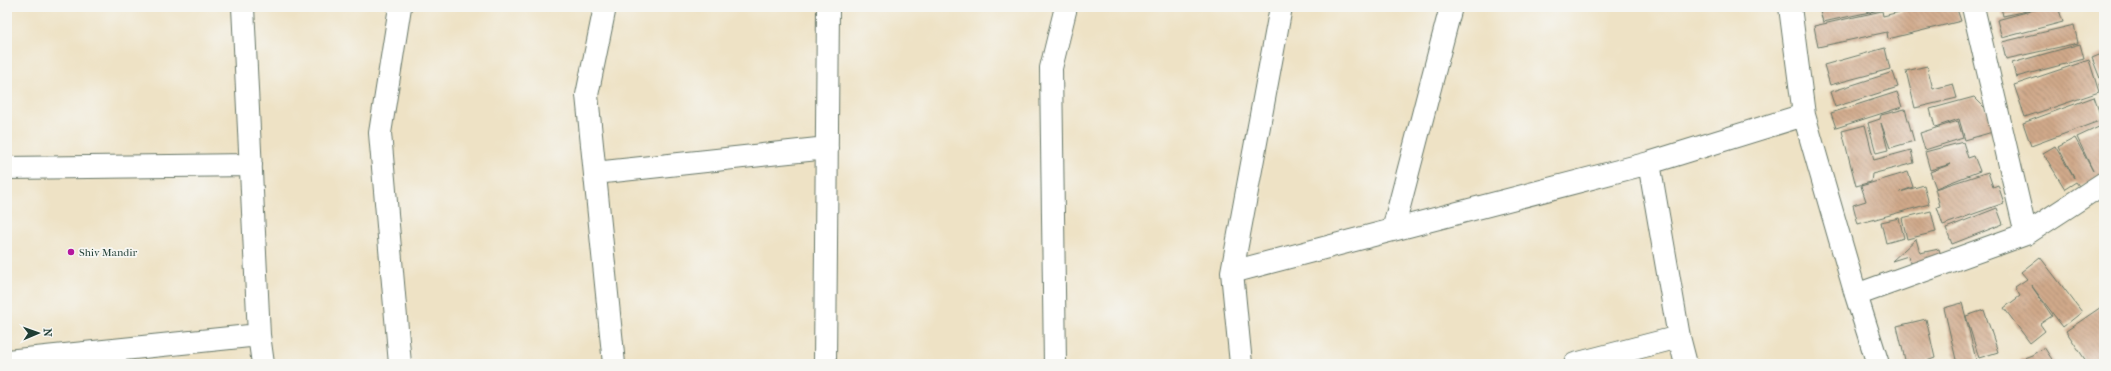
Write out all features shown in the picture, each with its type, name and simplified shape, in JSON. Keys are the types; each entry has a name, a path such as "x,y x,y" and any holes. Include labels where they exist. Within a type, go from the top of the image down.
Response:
{"street":[{"path":"243,7 259,335 262,364"},
{"path":"400,7 380,133 400,364"},
{"path":"604,7 587,95 614,364"},
{"path":"826,364 828,7"},
{"path":"1055,364 1051,68 1066,7"},
{"path":"1241,364 1232,272 1281,7"},
{"path":"1393,230 1451,7"},
{"path":"1790,7 1804,115 1856,295 1878,364"},
{"path":"1973,7 2026,234"},
{"path":"1232,272 1649,164 1804,115"},
{"path":"595,172 827,148"},
{"path":"1649,164 1679,337 1686,364"},
{"path":"7,168 251,165"},
{"path":"1856,295 2026,234 2104,183"},
{"path":"7,361 259,335"},
{"path":"1575,364 1679,337"}],"building":[{"path":"1819,7 1878,7 1879,10 1823,22"},
{"path":"1920,7 1947,7 1948,11 1957,9 1961,21 1888,39 1887,32 1818,47 1814,26 1882,11 1883,16"},
{"path":"2001,7 2041,7 2041,8 2003,16"},
{"path":"2045,7 2058,7 2063,22 2002,38 1997,20"},
{"path":"2074,25 2078,43 2006,59 2002,42"},
{"path":"2080,44 2084,59 2016,77 2012,63"},
{"path":"1885,48 1890,69 1830,85 1824,65"},
{"path":"2104,53 2104,80 2101,81 2092,58"},
{"path":"2089,60 2099,92 2025,117 2014,85"},
{"path":"1927,66 1933,89 1953,84 1957,98 1915,108 1906,71"},
{"path":"1893,72 1898,87 1835,107 1830,92"},
{"path":"2104,82 2104,95 2099,84"},
{"path":"1897,92 1902,107 1836,128 1831,113"},
{"path":"1974,97 1991,114 1996,131 1965,140 1959,119 1935,127 1930,109"},
{"path":"2094,97 2102,120 2031,146 2023,123"},
{"path":"1905,109 1914,141 1890,148 1881,123 1888,150 1876,153 1868,123 1880,119 1881,115"},
{"path":"1958,121 1963,138 1925,150 1920,133"},
{"path":"1865,125 1874,160 1911,150 1914,163 1872,174 1871,182 1856,186 1842,131"},
{"path":"2103,125 2104,173 2079,186 2076,182 2065,189 2043,153 2055,146 2074,178 2058,147 2075,138 2093,171 2077,137"},
{"path":"1963,142 1968,158 1974,156 1980,171 1936,188 1930,172 1951,164 1930,170 1925,152"},
{"path":"1908,172 1913,187 1900,192 1924,185 1929,204 1858,224 1853,205 1866,201 1861,186"},
{"path":"1988,172 1993,187 1998,185 2004,203 1943,225 1937,207 1940,206 1935,189"},
{"path":"1997,208 2003,224 1952,244 1946,228"},
{"path":"1931,211 1936,232 1907,239 1902,218"},
{"path":"1899,218 1904,238 1886,243 1881,222"},
{"path":"1916,239 1920,253 1939,249 1943,263 1926,268 1910,262 1908,256 1892,261"},
{"path":"2040,257 2082,312 2063,327 2031,285 2052,316 2040,324 2045,331 2030,343 2004,308 2020,296 2015,287 2027,279 2021,272"},
{"path":"1962,303 1977,364 1957,364 1944,308"},
{"path":"2104,305 2104,364 2088,364 2066,331"},
{"path":"1984,310 1998,352 1979,358 1966,316"},
{"path":"1926,319 1935,358 1919,364 1906,364 1897,326"},
{"path":"2044,347 2055,364 2038,364 2035,360 2037,364 2020,364 2019,360 2032,355"}],"place":[{"name":"Shiv Mandir","path":"71,252"}]}
